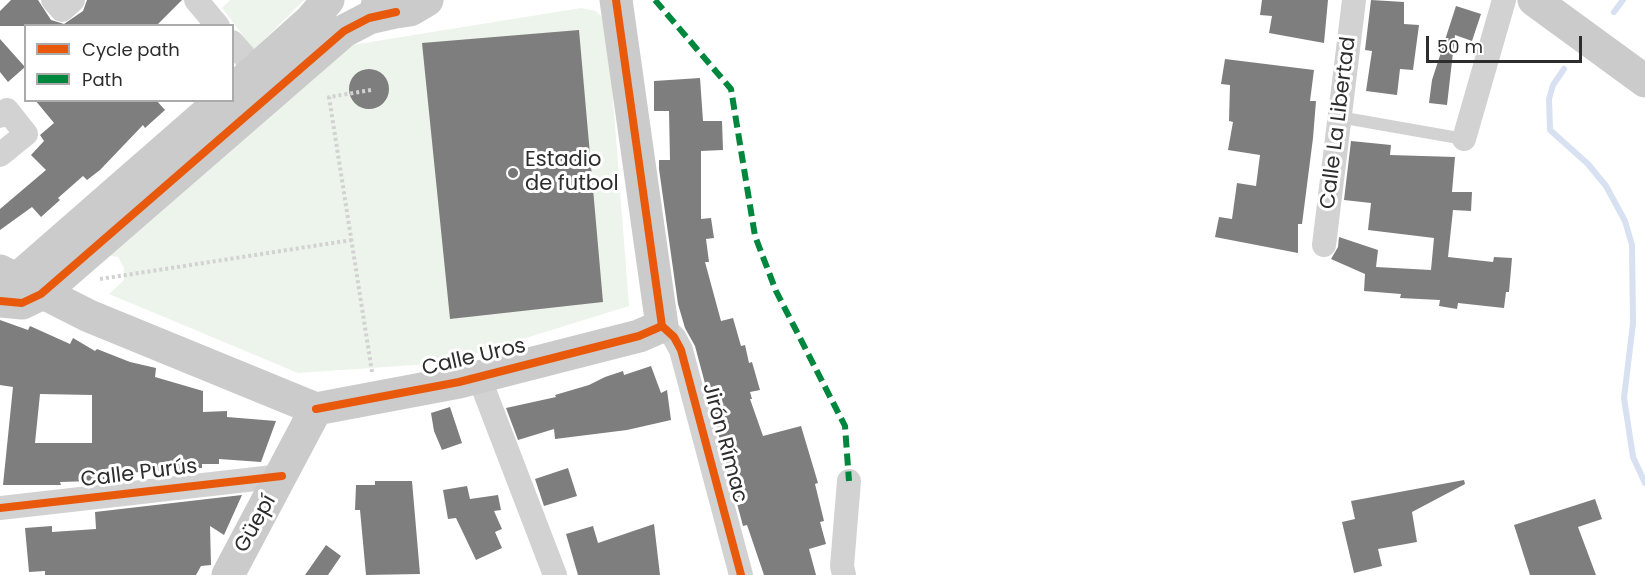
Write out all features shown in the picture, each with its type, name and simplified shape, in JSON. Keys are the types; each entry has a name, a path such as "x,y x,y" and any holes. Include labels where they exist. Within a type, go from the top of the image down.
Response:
{"street":[{"path":"53,0 62,10 73,0"},
{"path":"89,316 68,288 265,80 328,0"},
{"path":"616,0 650,331"},
{"name":"Calle La Libertad","path":"1324,246 1354,0"},
{"path":"1464,139 1504,0"},
{"path":"1533,0 1645,81"},
{"path":"234,90 265,80 369,18 412,3"},
{"path":"234,44 265,80"},
{"path":"14,287 220,102"},
{"path":"0,155 26,134 3,113"},
{"path":"14,287 83,274"},
{"path":"14,287 316,409"},
{"name":"Calle Uros","path":"316,409 479,377 650,331"},
{"name":"Jirón Rímac","path":"650,331 674,337 681,350 741,575"},
{"path":"479,377 555,575"},
{"name":"Güepí","path":"228,575 316,409"},
{"name":"Calle Purús","path":"0,508 282,476"},
{"path":"844,575 842,566 849,481"}],"lane":[{"path":"1339,117 1464,139"}],"path":[{"path":"370,90 329,96 373,372"},
{"path":"83,274 352,240"}],"shaded area":[{"path":"230,0 304,0 254,50 222,8"},
{"path":"581,8 596,11 607,22 629,306 445,363 298,373 109,294 124,280 124,268 118,257 106,255 352,45"}],"building":[{"path":"11,0 38,0 51,20 64,24 0,26 0,11"},
{"path":"87,0 182,0 158,24 64,24 83,11"},
{"path":"1262,0 1328,0 1324,43 1269,33 1272,16 1260,15"},
{"path":"1371,0 1404,2 1404,24 1419,25 1413,70 1400,69 1397,95 1366,91 1372,51 1365,50"},
{"path":"1456,6 1481,14 1472,41 1455,35 1447,105 1429,103 1432,80"},
{"name":"Estadio de futbol","path":"579,30 603,302 450,319 422,43"},
{"path":"0,39 24,68 8,82 0,72"},
{"path":"1225,59 1314,70 1310,101 1316,101 1313,138 1302,224 1298,224 1298,253 1215,237 1219,217 1232,219 1237,183 1256,186 1260,155 1228,150 1233,122 1229,121 1230,85 1221,84"},
{"path":"369,69 377,70 383,75 388,81 388,97 383,103 377,108 369,109 361,108 355,103 350,97 349,89 350,81 355,75 361,70"},
{"path":"700,78 703,121 722,121 723,150 701,151 701,219 711,218 714,238 706,239 709,262 705,262 721,321 733,318 741,346 745,345 749,363 752,362 760,390 750,392 752,399 750,399 763,436 801,426 818,483 815,484 824,521 820,522 826,544 809,549 816,575 764,575 747,525 743,526 695,346 685,328 678,304 659,169 659,160 670,160 669,111 654,111 654,81"},
{"path":"37,102 158,102 165,110 145,128 143,125 100,170 87,180 83,176 41,217 32,207 0,230 0,209 46,170 31,155 44,141 40,135 54,123"},
{"path":"1351,141 1391,145 1390,155 1455,157 1452,192 1472,192 1471,211 1453,210 1448,257 1493,262 1494,257 1512,258 1509,292 1506,292 1504,308 1458,303 1457,309 1439,306 1440,300 1400,298 1401,294 1364,291 1365,274 1331,259 1338,247 1339,237 1378,250 1376,267 1431,270 1434,238 1368,230 1371,203 1344,200"},
{"path":"0,320 28,330 30,326 70,344 73,338 95,351 97,349 130,362 156,368 155,377 203,391 203,412 227,411 227,417 276,421 261,462 219,459 219,464 202,464 202,468 125,473 125,479 93,483 93,481 60,482 61,485 3,485 13,387 0,385","holes":["40,394 92,395 92,443 35,443"]},
{"path":"651,366 661,393 667,390 671,420 627,430 555,439 554,429 518,440 506,408 556,397 555,395 589,385 623,371 624,375"},
{"path":"450,407 462,443 442,450 434,431 431,413"},
{"path":"568,468 577,496 544,506 535,479"},
{"path":"1464,480 1465,484 1412,512 1417,542 1378,549 1382,566 1354,573 1342,522 1355,519 1351,501"},
{"path":"375,481 412,481 420,574 366,575 360,510 355,510 356,485 375,485"},
{"path":"467,486 470,499 498,495 501,510 494,511 502,529 495,532 502,548 476,560 456,518 448,519 443,490"},
{"path":"242,495 224,535 210,526 211,565 201,566 196,575 45,575 45,571 29,572 25,528 52,526 52,532 96,529 95,512"},
{"path":"1595,499 1602,519 1578,527 1596,575 1530,575 1514,525"},
{"path":"654,524 660,575 578,575 566,534 593,526 598,543"},
{"path":"326,545 341,556 328,575 305,575"}],"waterway":[{"path":"1614,12 1623,0"},
{"path":"1564,69 1553,85 1549,99 1550,130 1588,164 1606,186 1625,221 1632,245 1633,323 1624,398 1633,457 1645,483"}],"marked path":[{"path":"655,0 731,89 755,236 776,291 845,426 849,481"}],"cycle path":[{"path":"316,409 459,382 639,336 662,326 616,0"},
{"path":"0,301 22,303 41,294 344,31 369,18 396,12"},
{"path":"662,326 674,337 681,350 741,575"},
{"path":"0,508 282,476"}],"place":[{"name":"Estadio de futbol","path":"513,173"}]}
